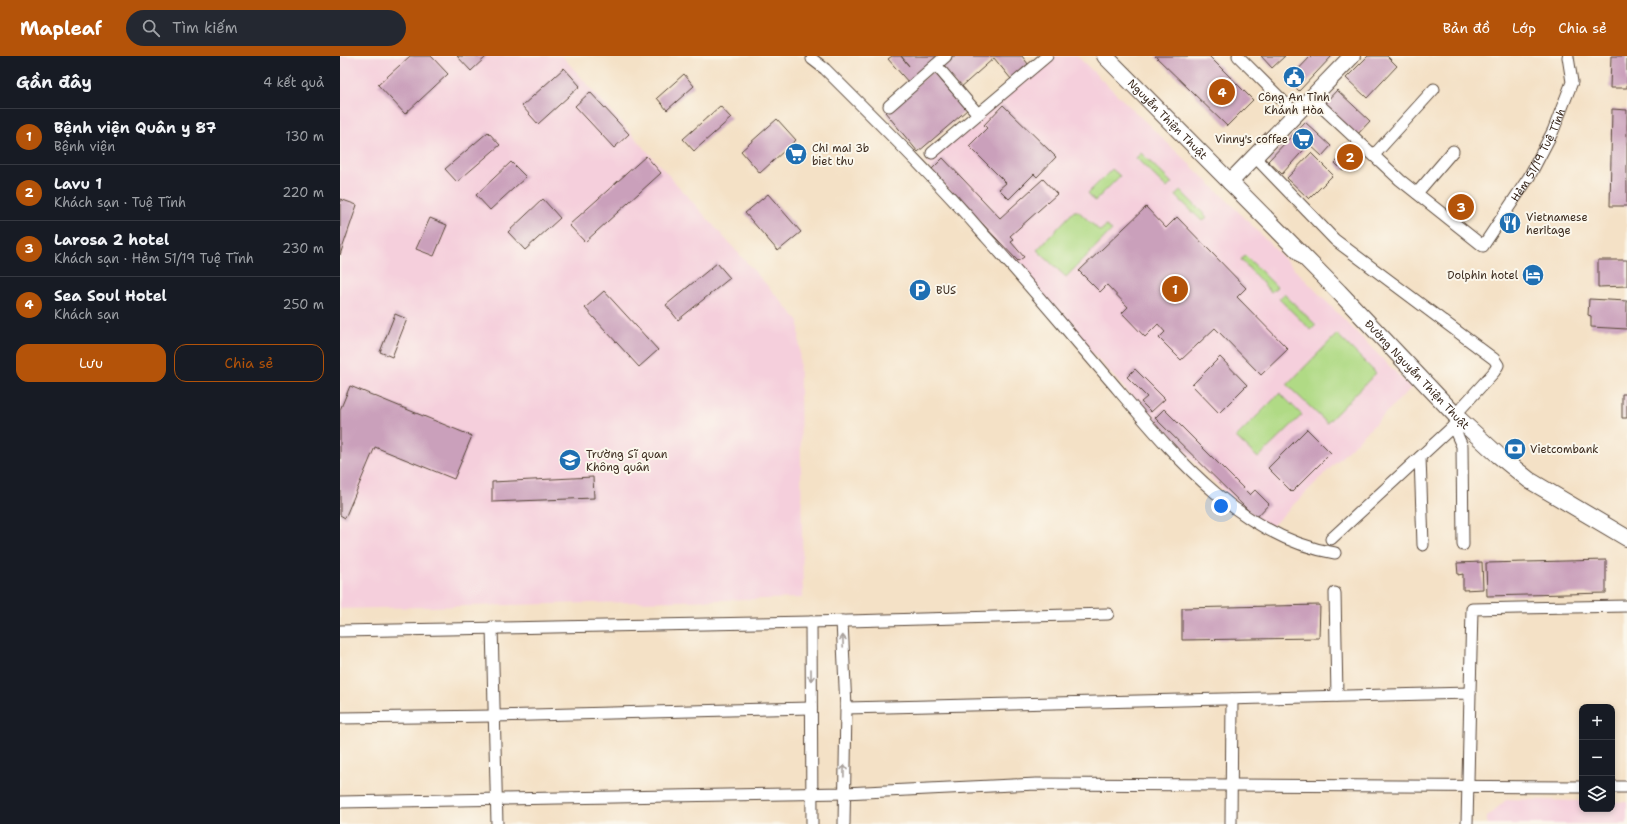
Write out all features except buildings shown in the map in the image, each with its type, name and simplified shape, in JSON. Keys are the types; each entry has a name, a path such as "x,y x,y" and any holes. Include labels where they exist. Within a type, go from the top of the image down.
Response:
{"street":[{"path":"889,106 946,56"},
{"path":"932,153 1047,56"},
{"name":"Nguyễn Thiện Thuật","path":"1105,56 1230,182"},
{"path":"1238,56 1296,114"},
{"path":"1230,182 1352,56"},
{"name":"Hẻm 51/19 Tuệ Tĩnh","path":"1417,193 1483,246 1529,177 1553,131 1572,82 1568,57"},
{"path":"812,59 825,69 904,147 980,229 1142,418 1201,479 1239,510 1273,531 1293,541 1335,553"},
{"path":"936,65 978,114"},
{"path":"1374,155 1434,89"},
{"path":"1312,98 1417,193 1453,151"},
{"path":"1255,157 1336,240 1494,359 1498,365 1456,420 1420,457 1331,539"},
{"name":"Đường Nguyễn Thiện Thuật","path":"1230,182 1339,292 1456,420 1529,480 1627,538"},
{"path":"1456,420 1462,446 1463,545"},
{"path":"1420,457 1423,545"},
{"path":"1335,593 1336,696"},
{"path":"1467,824 1472,609 1627,606"},
{"path":"340,631 811,622 1108,614"},
{"path":"842,621 846,708 844,824"},
{"path":"811,622 812,824"},
{"path":"492,628 497,824"},
{"path":"846,708 1470,693"},
{"path":"1231,824 1232,699"},
{"path":"340,718 495,716 811,708"},
{"path":"340,802 811,794 1036,784 1579,787"},
{"path":"1615,787 1627,787"}],"shaded area":[{"name":"Trường Sĩ quan Không quân","path":"340,56 562,56 799,321 803,598 340,609"},
{"path":"1053,56 1077,56 1232,205 1411,388 1271,527 1256,518 1226,493 1167,435 1083,343 925,163"},
{"path":"1507,799 1579,801 1579,812 1615,812 1615,802 1627,802 1627,824 1487,824 1487,817"}],"green space":[{"path":"1141,153 1172,183 1167,188 1136,158"},
{"path":"1112,169 1120,176 1095,201 1088,193"},
{"path":"1180,190 1207,217 1202,221 1176,196"},
{"path":"1074,211 1078,211 1100,231 1106,226 1112,230 1066,277 1037,250"},
{"path":"1245,255 1277,287 1271,292 1241,260"},
{"path":"1284,294 1316,325 1311,330 1279,299"},
{"path":"1337,334 1376,373 1327,423 1287,385"},
{"path":"1280,393 1302,415 1258,458 1236,437"}],"place":[{"name":"Công An Tỉnh Khánh Hòa","path":"1294,77"},
{"name":"Sea Soul Hotel","path":"1222,92"},
{"name":"Vinny's coffee","path":"1303,139"},
{"name":"Chi mai 3b biet thu","path":"796,154"},
{"name":"Lavu 1","path":"1350,157"},
{"name":"Larosa 2 hotel","path":"1461,207"},
{"name":"Vietnamese heritage","path":"1510,223"},
{"name":"Dolphin hotel","path":"1533,275"},
{"name":"Bệnh viện Quân y 87","path":"1175,289"},
{"name":"BUS","path":"920,290"},
{"name":"Vietcombank","path":"1515,449"},
{"name":"Trường Sĩ quan Không quân","path":"570,460"}]}
